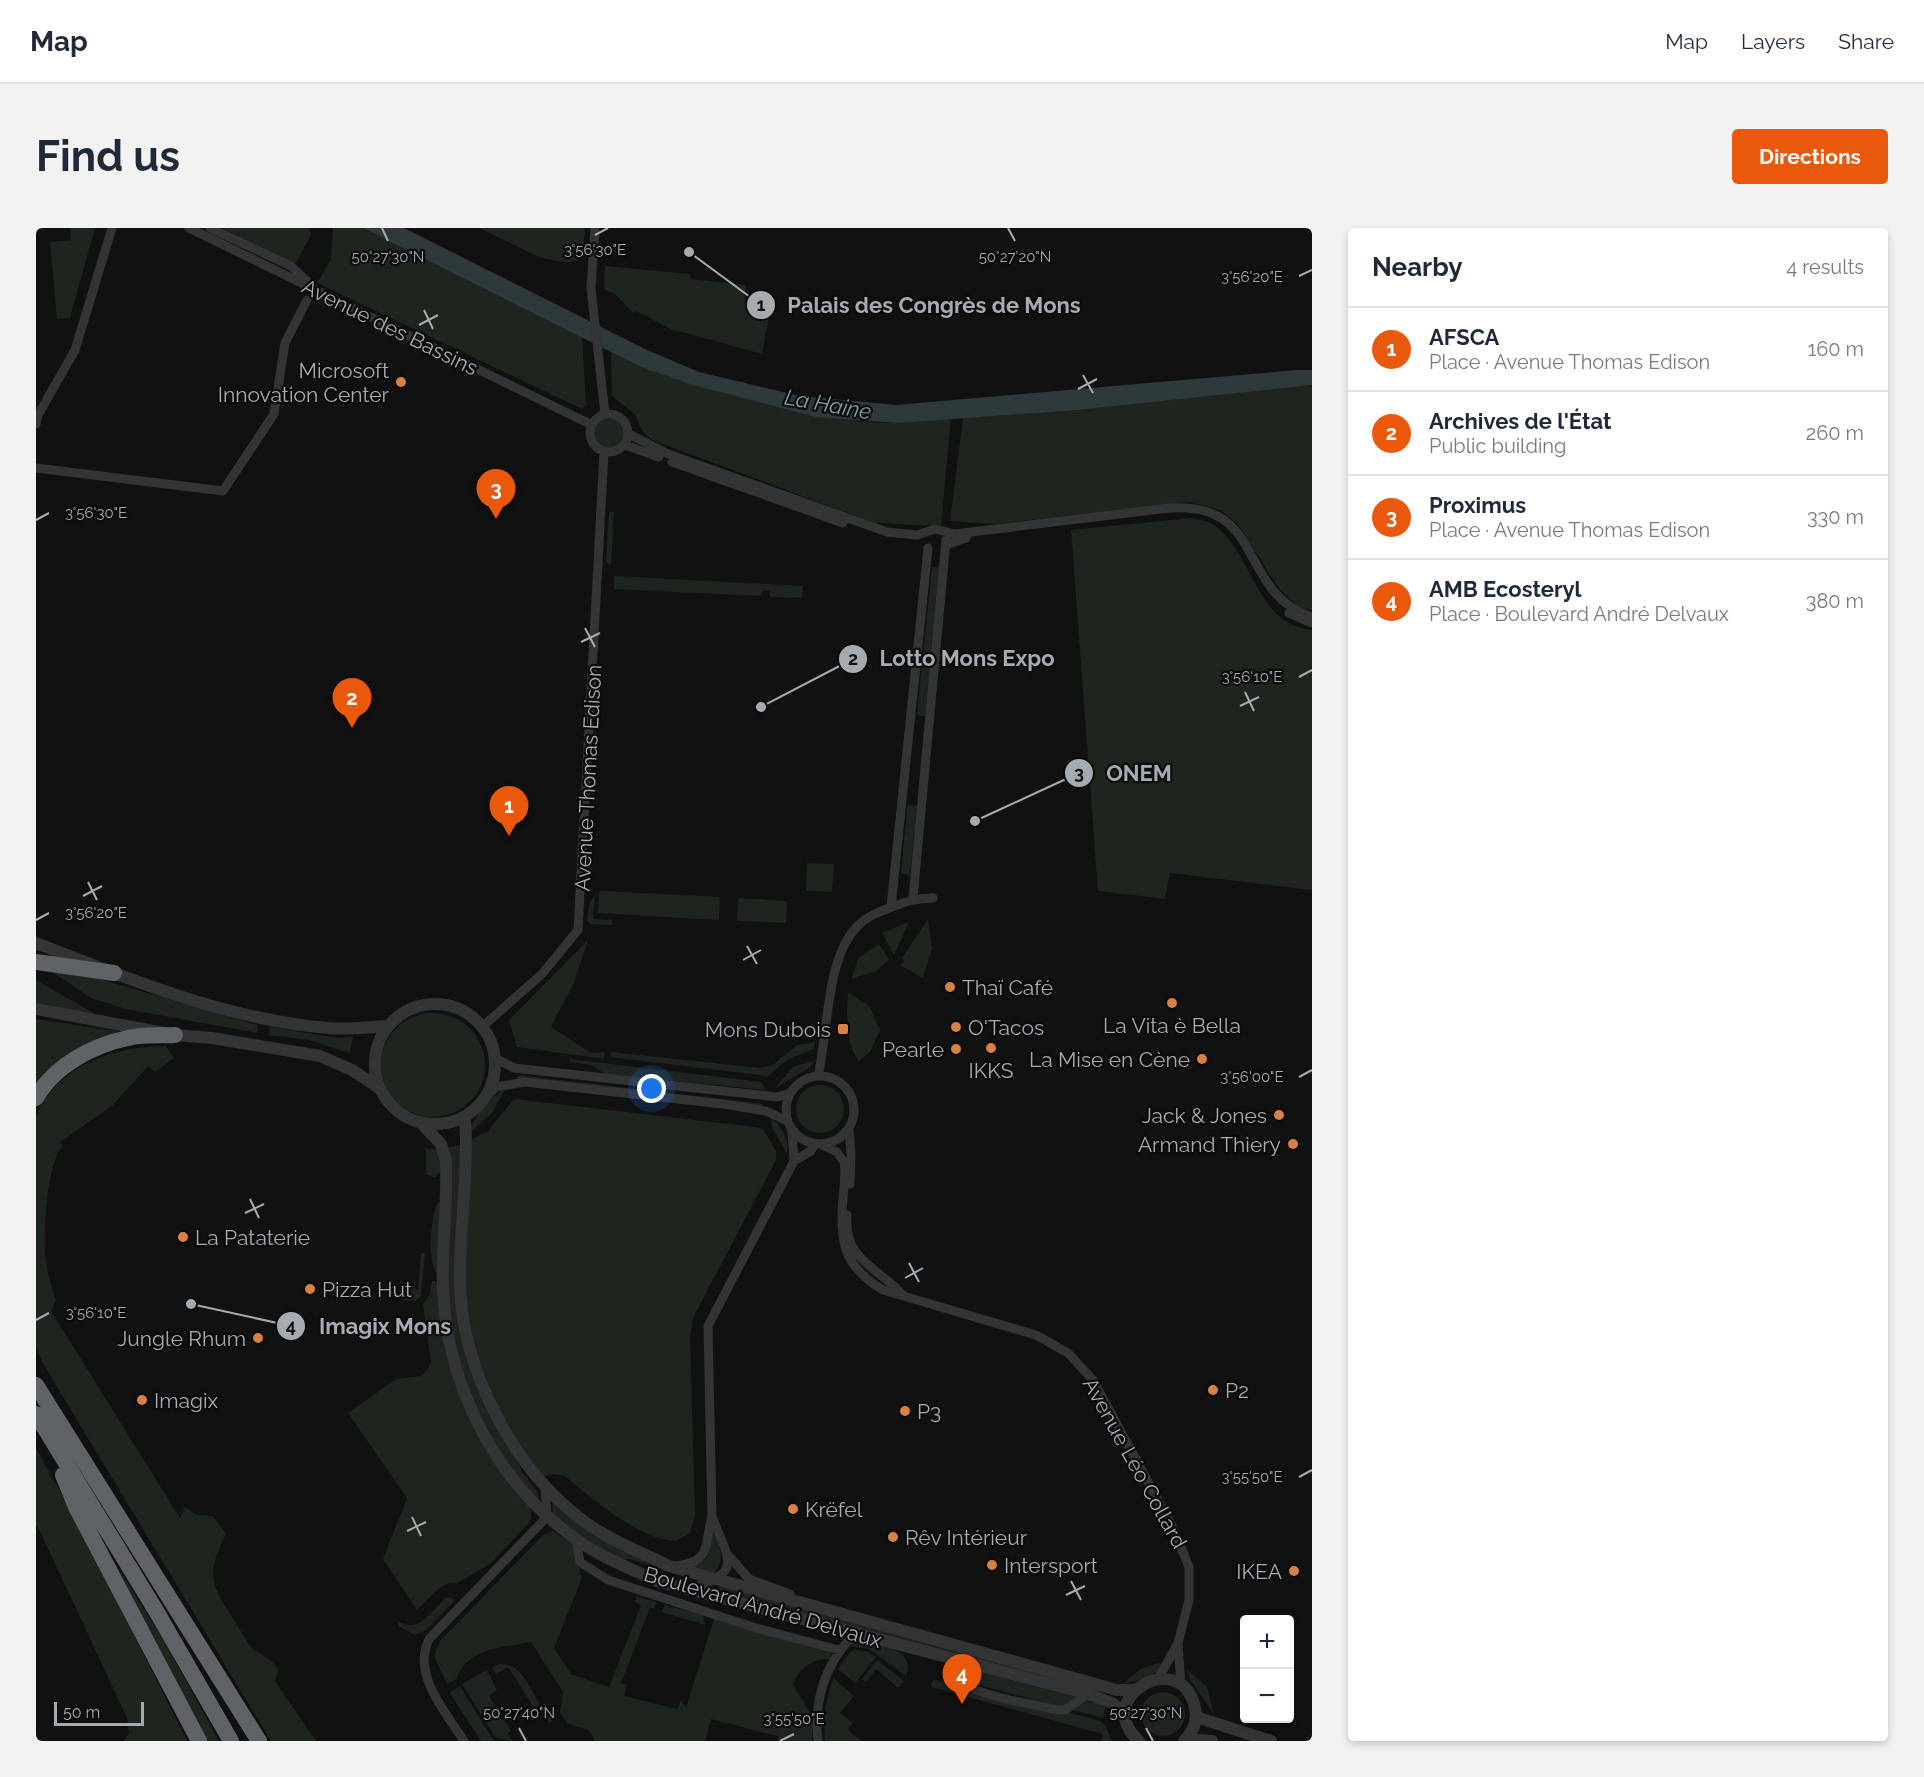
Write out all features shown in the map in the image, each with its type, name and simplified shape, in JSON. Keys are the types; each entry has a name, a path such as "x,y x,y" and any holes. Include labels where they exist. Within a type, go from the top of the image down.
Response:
{"highway":[{"path":"36,962 114,974"},
{"path":"36,1098 60,1069 90,1051 128,1037 175,1035"},
{"path":"36,1385 260,1741"},
{"path":"40,1421 76,1507 199,1741"},
{"path":"40,1421 155,1609 231,1741"},
{"path":"211,1664 248,1741"}],"street":[{"path":"36,424 38,415 75,350 112,228"},
{"name":"Avenue des Bassins","path":"189,228 592,425"},
{"path":"210,228 291,266 313,287"},
{"path":"595,228 592,294 605,414"},
{"path":"36,468 223,491 274,414 285,343 307,300"},
{"path":"605,414 592,425 592,441 604,452 616,452 625,445 629,434"},
{"path":"605,414 621,418 629,434 668,454 887,532 917,534 935,529 955,534 1169,508 1200,508 1218,515 1235,530 1276,597 1294,610 1312,617"},
{"path":"625,445 885,537 919,541 927,550 937,551 956,540 977,537 1190,512 1204,514 1222,524 1231,533 1273,600 1301,620 1312,623"},
{"name":"Avenue Thomas Edison","path":"482,1027 542,974 579,930 604,452"},
{"path":"891,907 927,550 925,538 929,531"},
{"path":"913,898 945,575 946,537 942,531"},
{"path":"818,1076 834,980 842,950 856,927 871,915 913,898 933,898"},
{"path":"36,943 114,974 215,1006 269,1019 329,1029 387,1026"},
{"path":"485,1098 495,1072 495,1058 482,1027 461,1010 435,1004 409,1010 387,1026 379,1040 375,1056 374,1072 379,1088 396,1111 422,1124 452,1123 465,1117 485,1098 496,1087 525,1082 723,1104 766,1111 787,1120"},
{"path":"36,1010 175,1035 212,1038 320,1056 352,1070 379,1088"},
{"path":"495,1058 514,1068 777,1097 790,1093"},
{"path":"669,1566 688,1564 704,1554 712,1516 708,1326 794,1161 792,1131 785,1111 790,1093 799,1083 818,1076 835,1079 849,1091 855,1111 849,1130 832,1143 819,1145 805,1142 792,1131"},
{"name":"Boulevard André Delvaux","path":"465,1117 460,1287 473,1358 501,1425 520,1455 545,1487 584,1521 611,1539 669,1566 806,1602 1117,1690 1135,1690"},
{"name":"Boulevard André Delvaux","path":"422,1124 441,1144 446,1161 443,1299 449,1340 460,1380 488,1442 507,1471 547,1517 576,1540 657,1581 1088,1694 1112,1703 1125,1714"},
{"name":"Avenue Léo Collard","path":"849,1130 852,1168 846,1224 855,1251 877,1275 893,1284 904,1297"},
{"path":"794,1161 819,1145"},
{"name":"Avenue Léo Collard","path":"819,1145 837,1152 844,1162 840,1227 850,1259 870,1282 883,1290 904,1297 1036,1335 1068,1353 1089,1375 1112,1413 1186,1556 1190,1592 1178,1643 1158,1679"},
{"path":"464,1741 427,1676 424,1648 430,1638 547,1517 545,1487"},
{"path":"712,1516 729,1556 749,1579 793,1594 806,1602"},
{"path":"576,1540 580,1562 608,1580 756,1628 839,1650"},
{"path":"686,1589 716,1580 724,1573 729,1556"},
{"path":"818,1741 816,1728 821,1690 828,1669 839,1650 855,1634"},
{"name":"Avenue Léo Collard","path":"1178,1643 1181,1685"},
{"path":"949,1659 951,1670 960,1682 1058,1710 1065,1710 1088,1694"},
{"path":"1139,1741 1128,1728 1125,1714 1127,1705 1135,1690 1146,1682 1158,1679 1181,1685 1194,1702 1196,1717 1185,1740 1212,1741"},
{"path":"1196,1717 1271,1741"}],"shaded area":[{"path":"70,228 95,228 70,318 57,319 50,242 71,240"},
{"path":"222,228 309,228 311,235 295,264"},
{"path":"333,228 363,228 582,337 586,404 582,409 317,283 331,259"},
{"path":"479,228 585,228 583,258 567,263 539,257"},
{"path":"605,266 689,274 690,279 746,285 745,303 771,306 762,354 671,329 636,311 633,313 615,294 604,289"},
{"path":"611,352 641,367 861,422 899,423 951,418 941,526 875,523 652,440 643,432 635,414 612,396"},
{"path":"1300,385 1312,387 1312,611 1298,606 1280,590 1237,523 1220,510 1190,502 993,524 950,521 963,418 1078,410"},
{"path":"609,418 620,423 625,434 620,445 609,450 598,445 593,434 598,423"},
{"path":"609,512 614,512 611,566 606,561"},
{"path":"1192,518 1214,525 1227,537 1266,602 1278,615 1293,625 1312,630 1312,890 1170,873 1165,899 1098,891 1071,530"},
{"path":"932,567 941,568 925,716 919,716 917,713"},
{"path":"614,576 803,586 802,598 770,597 770,591 762,591 761,596 614,589"},
{"path":"909,805 917,806 910,876 901,873"},
{"path":"807,863 834,864 832,892 806,891"},
{"path":"599,892 720,897 719,920 598,913"},
{"path":"595,895 593,919 612,920 612,925 590,924 587,920 590,902"},
{"path":"738,898 787,901 786,923 737,921"},
{"path":"928,919 932,948 923,978 900,965 904,961 902,958"},
{"path":"909,922 894,955 882,933"},
{"path":"588,940 574,983 551,1027 591,1053 605,1052 604,1059 517,1047 509,1020"},
{"path":"879,944 889,960 876,971 852,979 858,958"},
{"path":"51,971 86,975 258,1025 257,1033 126,1009 91,998"},
{"path":"36,980 95,1014 36,1005"},
{"path":"848,992 870,1007 880,1030 870,1052 859,1061 854,1054 849,1037"},
{"path":"433,1013 453,1017 462,1022 476,1036 481,1045 485,1065 481,1085 476,1094 462,1108 453,1113 433,1117 413,1113 404,1108 390,1094 385,1085 381,1065 385,1045 390,1036 404,1022 413,1017"},
{"path":"36,1019 116,1031 119,1036 36,1088"},
{"path":"270,1027 337,1038 353,1037 350,1053 309,1040 269,1035"},
{"path":"815,1042 814,1049 787,1060 768,1076 609,1057 611,1052 760,1068 773,1065 797,1045"},
{"path":"166,1046 174,1058 155,1072 148,1066 112,1106 60,1142 63,1146 53,1165 45,1227 46,1263 56,1300 51,1311 180,1518 185,1507 197,1515 213,1516 226,1534 219,1548 213,1571 216,1589 249,1644 279,1670 275,1681 316,1741 271,1741 42,1362 36,1347 36,1116 46,1098 73,1071 108,1055 146,1047"},
{"path":"570,1059 761,1082 766,1090 605,1074 591,1065 570,1062"},
{"path":"816,1060 809,1068 774,1089 793,1067"},
{"path":"518,1075 763,1104 763,1107 517,1079"},
{"path":"815,1085 825,1085 840,1095 844,1109 840,1123 834,1129 825,1133 815,1133 800,1123 796,1114 796,1104 806,1089"},
{"path":"506,1088 492,1113 471,1131 479,1113"},
{"path":"514,1099 755,1127 763,1129 776,1151 776,1160 693,1318 690,1336 695,1515 690,1533 675,1541 661,1539 631,1526 565,1476 553,1474 543,1477 502,1420 475,1355 463,1287 470,1140 488,1131"},
{"path":"771,1118 784,1134 787,1154 772,1127"},
{"path":"462,1144 464,1335 522,1472 537,1491 540,1504 505,1461 467,1390 446,1299 447,1148"},
{"path":"426,1149 438,1149 442,1169 435,1178 426,1174"},
{"path":"438,1203 441,1203 437,1274 432,1259 431,1239 433,1219"},
{"path":"421,1253 425,1253 421,1296 414,1302 401,1299 413,1287 418,1290"},
{"path":"432,1281 435,1281 439,1290 462,1398 532,1508 530,1522 490,1564 457,1583 449,1583 438,1589 417,1610 383,1559 407,1498 348,1413 396,1379 421,1376 426,1371 431,1362 423,1304 430,1294"},
{"path":"36,1448 84,1535 187,1741 124,1741 129,1733 127,1718 38,1527 36,1527"},
{"path":"552,1501 704,1582 630,1559 617,1560 553,1516"},
{"path":"553,1531 572,1543 582,1578 554,1648 571,1674 609,1687 641,1605 635,1602 637,1596 656,1602 655,1609 650,1608 621,1683 627,1685 624,1696 677,1709 681,1700 686,1708 714,1619 831,1653 830,1659 818,1660 807,1665 793,1684 812,1716 812,1741 778,1741 778,1736 711,1719 705,1741 595,1741 588,1730 567,1723 560,1712 563,1692 531,1642 498,1648 478,1655 462,1668 456,1679 447,1684 434,1656 440,1641 543,1535"},
{"path":"714,1531 721,1559 713,1575 687,1568 704,1561 707,1557"},
{"path":"112,1558 164,1641 219,1741 205,1741"},
{"path":"722,1585 1109,1694 712,1591"},
{"path":"451,1597 455,1600 426,1630 415,1635 398,1626 398,1621 412,1625 424,1620 445,1598"},
{"path":"665,1605 703,1615 705,1625 662,1612"},
{"path":"854,1642 882,1645 900,1653 906,1659 908,1666 906,1676 869,1649 850,1646"},
{"path":"855,1650 869,1652 876,1657 855,1683 838,1669 850,1652"},
{"path":"877,1660 904,1681 898,1688 876,1669 866,1682 862,1679"},
{"path":"1157,1663 1163,1664 1156,1672 1140,1680 1124,1683 1139,1670"},
{"path":"500,1664 508,1665 520,1673 529,1684 540,1705 551,1708 556,1719 549,1723 542,1712 538,1714 508,1667 496,1674 492,1667"},
{"path":"956,1665 1077,1698 1066,1707 1059,1707 965,1681 958,1675"},
{"path":"1186,1669 1207,1687 1214,1714 1191,1681"},
{"path":"487,1670 497,1690 489,1696 511,1731 508,1733 512,1741 495,1737 462,1684"},
{"path":"950,1676 955,1681 1100,1721 1105,1725 1112,1741 1102,1741 1103,1734 931,1687 933,1680 949,1681"},
{"path":"833,1678 854,1696 840,1713 853,1723 848,1730 861,1741 825,1741 824,1713"},
{"path":"460,1686 494,1741 481,1741 451,1695 450,1692"},
{"path":"1163,1692 1179,1698 1185,1714 1179,1730 1163,1736 1147,1730 1141,1714 1147,1698"},
{"path":"1086,1701 1106,1705 1103,1718 1072,1710"}],"water":[{"name":"La Haine","path":"363,228 404,228 645,349 699,372 800,396 896,405 1297,370 1312,370 1312,385 1078,410 899,423 816,417 693,385 641,367"}],"place":[{"name":"Palais des Congrès de Mons","path":"689,252"},
{"name":"Microsoft Innovation Center","path":"401,382"},
{"name":"Proximus","path":"496,519"},
{"name":"Lotto Mons Expo","path":"761,707"},
{"name":"Archives de l'État","path":"352,728"},
{"name":"ONEM","path":"975,821"},
{"name":"AFSCA","path":"509,836"},
{"name":"Thaï Café","path":"950,987"},
{"name":"La Vita è Bella","path":"1172,1003"},
{"name":"O'Tacos","path":"956,1027"},
{"name":"Mons Dubois","path":"843,1029"},
{"name":"IKKS","path":"991,1048"},
{"name":"Pearle","path":"956,1049"},
{"name":"La Mise en Cène","path":"1202,1059"},
{"name":"Jack & Jones","path":"1279,1115"},
{"name":"Armand Thiery","path":"1293,1144"},
{"name":"La Pataterie","path":"183,1237"},
{"name":"Pizza Hut","path":"310,1289"},
{"name":"Imagix Mons","path":"191,1304"},
{"name":"Jungle Rhum","path":"258,1338"},
{"name":"P2","path":"1213,1390"},
{"name":"Imagix","path":"142,1400"},
{"name":"P3","path":"905,1411"},
{"name":"Krëfel","path":"793,1509"},
{"name":"Rêv Intérieur","path":"893,1537"},
{"name":"Intersport","path":"992,1565"},
{"name":"IKEA","path":"1294,1571"},
{"name":"AMB Ecosteryl","path":"962,1704"}]}
